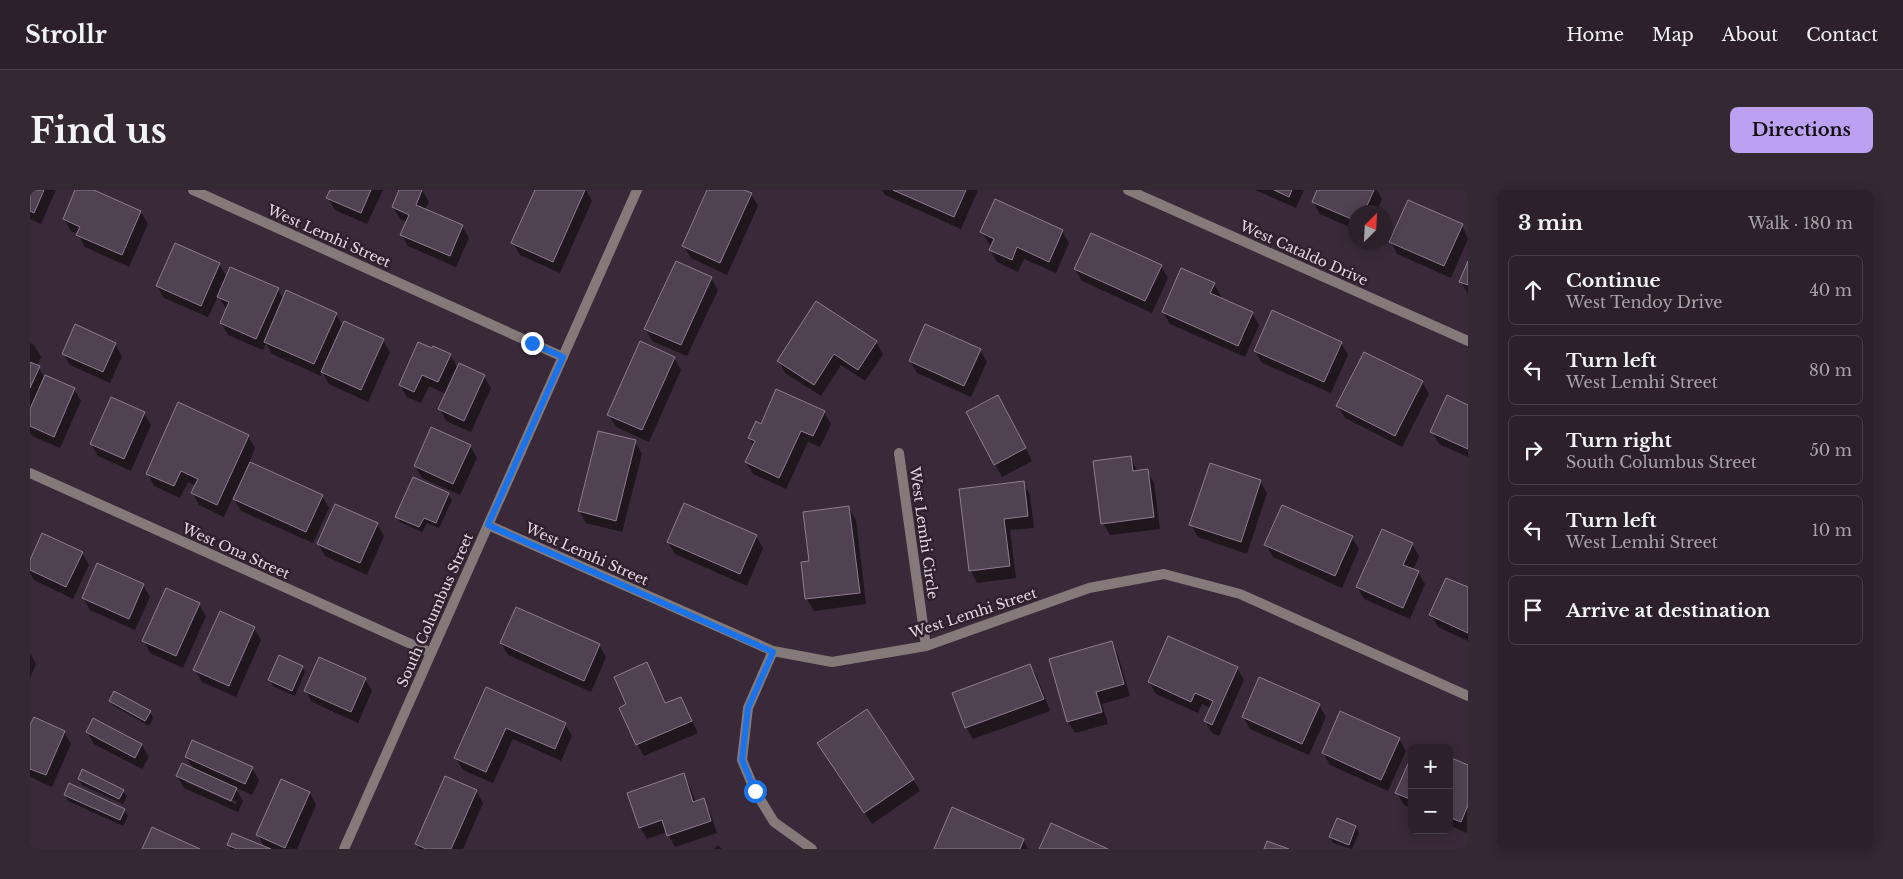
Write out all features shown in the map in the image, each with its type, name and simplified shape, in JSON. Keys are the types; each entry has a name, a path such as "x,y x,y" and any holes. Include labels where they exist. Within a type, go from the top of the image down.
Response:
{"street":[{"name":"West Lemhi Street","path":"193,190 563,357"},
{"name":"South Columbus Street","path":"344,849 638,190"},
{"name":"West Cataldo Drive","path":"1128,190 1468,341"},
{"name":"West Lemhi Circle","path":"899,453 926,646"},
{"name":"West Ona Street","path":"30,473 431,653"},
{"name":"West Lemhi Street","path":"488,525 773,652 832,662 926,646 1089,588 1164,574 1240,594 1468,696"},
{"path":"773,652 748,708 742,760 755,791 774,822 812,849"}],"building":[{"path":"30,190 44,190 34,213 30,211"},
{"path":"75,190 94,190 141,211 122,255 76,235 80,227 63,219"},
{"path":"330,190 371,190 361,213 326,198"},
{"path":"399,190 422,190 416,205 463,225 450,256 400,235 409,215 392,207"},
{"path":"535,190 585,190 553,262 511,243"},
{"path":"707,190 744,190 752,193 720,263 682,246"},
{"path":"893,190 966,190 954,217"},
{"path":"1274,190 1292,190 1289,197"},
{"path":"1317,190 1374,190 1367,205 1348,205 1348,218 1312,202"},
{"path":"995,199 1063,230 1049,262 1017,247 1012,260 989,250 994,239 980,232"},
{"path":"1408,200 1463,224 1444,266 1393,244 1393,233"},
{"path":"1091,233 1162,265 1145,301 1074,269"},
{"path":"175,243 220,263 201,306 156,286"},
{"path":"676,261 712,277 681,345 644,329"},
{"path":"1468,261 1468,285 1459,282"},
{"path":"230,267 279,288 256,339 220,323 229,302 217,297"},
{"path":"1181,268 1215,283 1210,293 1253,312 1238,346 1162,312"},
{"path":"286,290 337,313 314,364 264,342"},
{"path":"816,301 877,341 858,370 834,354 814,385 777,361"},
{"path":"1272,310 1342,342 1324,382 1254,351"},
{"path":"344,321 384,339 361,390 321,372"},
{"path":"75,324 116,343 103,372 62,354"},
{"path":"925,324 981,349 964,386 909,361"},
{"path":"640,341 675,357 642,430 607,415"},
{"path":"418,342 451,354 438,382 422,375 414,392 399,385"},
{"path":"1364,352 1423,381 1395,436 1336,406"},
{"path":"30,362 40,366 30,388"},
{"path":"459,363 485,375 464,421 438,409"},
{"path":"45,375 75,388 54,437 30,426 30,409"},
{"path":"776,389 825,411 813,436 801,431 779,478 745,462 755,441 748,438 756,421 761,424"},
{"path":"998,395 1026,448 994,465 966,412"},
{"path":"1447,395 1468,405 1468,449 1430,432"},
{"path":"111,397 145,412 124,459 90,444"},
{"path":"178,402 249,435 217,505 191,493 198,479 181,471 174,486 146,474"},
{"path":"431,427 471,445 453,484 414,466"},
{"path":"598,431 636,440 616,521 578,511"},
{"path":"1131,456 1133,471 1148,469 1154,517 1101,524 1093,461"},
{"path":"250,462 323,495 306,532 233,499"},
{"path":"1210,463 1261,480 1241,542 1189,525"},
{"path":"413,477 449,493 436,523 424,518 419,527 395,517"},
{"path":"1024,481 1028,516 1004,519 1010,566 969,571 959,489"},
{"path":"684,503 757,535 740,574 667,542"},
{"path":"335,504 378,523 360,563 317,544"},
{"path":"1282,505 1353,536 1335,576 1264,545"},
{"path":"849,506 860,593 805,599 801,562 809,561 803,512"},
{"path":"1382,529 1413,543 1403,565 1419,571 1403,608 1356,587"},
{"path":"42,533 83,552 66,587 30,570 30,560"},
{"path":"97,563 144,584 129,619 82,598"},
{"path":"1446,578 1468,587 1468,633 1429,615"},
{"path":"166,588 200,603 176,656 142,641"},
{"path":"516,607 600,644 584,681 500,643"},
{"path":"220,611 255,627 229,686 193,670"},
{"path":"1168,636 1238,667 1212,725 1204,721 1213,701 1195,693 1191,702 1148,682"},
{"path":"1112,641 1124,684 1096,692 1102,712 1067,722 1049,659"},
{"path":"279,655 303,666 292,691 268,680"},
{"path":"319,657 366,678 351,712 304,691"},
{"path":"647,662 665,703 681,697 692,721 636,745 619,708 626,704 614,677"},
{"path":"1030,664 1044,699 965,728 952,693"},
{"path":"1259,677 1320,704 1302,744 1242,717"},
{"path":"486,687 566,723 555,749 506,728 486,772 454,758"},
{"path":"114,691 151,711 145,721 109,701"},
{"path":"867,709 914,779 864,813 817,743"},
{"path":"1340,711 1400,738 1381,780 1322,753"},
{"path":"34,717 65,731 46,775 30,769 30,725"},
{"path":"93,718 142,744 135,758 86,732"},
{"path":"192,740 253,767 245,784 185,757"},
{"path":"1453,759 1468,765 1468,805 1461,822 1453,819"},
{"path":"182,763 237,788 231,801 176,776"},
{"path":"1408,764 1408,798 1395,793"},
{"path":"82,769 124,790 119,799 78,779"},
{"path":"684,773 693,802 704,798 711,821 667,836 662,820 639,828 627,793"},
{"path":"445,776 477,790 451,849 426,849 415,844"},
{"path":"281,779 310,792 285,848 256,835"},
{"path":"69,783 125,809 120,820 64,795"},
{"path":"952,807 1024,839 1020,849 934,849"},
{"path":"1337,818 1356,826 1349,845 1329,837"},
{"path":"1051,823 1108,849 1039,849"},
{"path":"152,827 200,849 142,849"},
{"path":"232,833 271,849 237,849 227,845"},
{"path":"1267,841 1289,849 1264,849"}],"route":[{"path":"532,343 563,357 488,525 773,652 748,708 742,760 755,791"}]}
